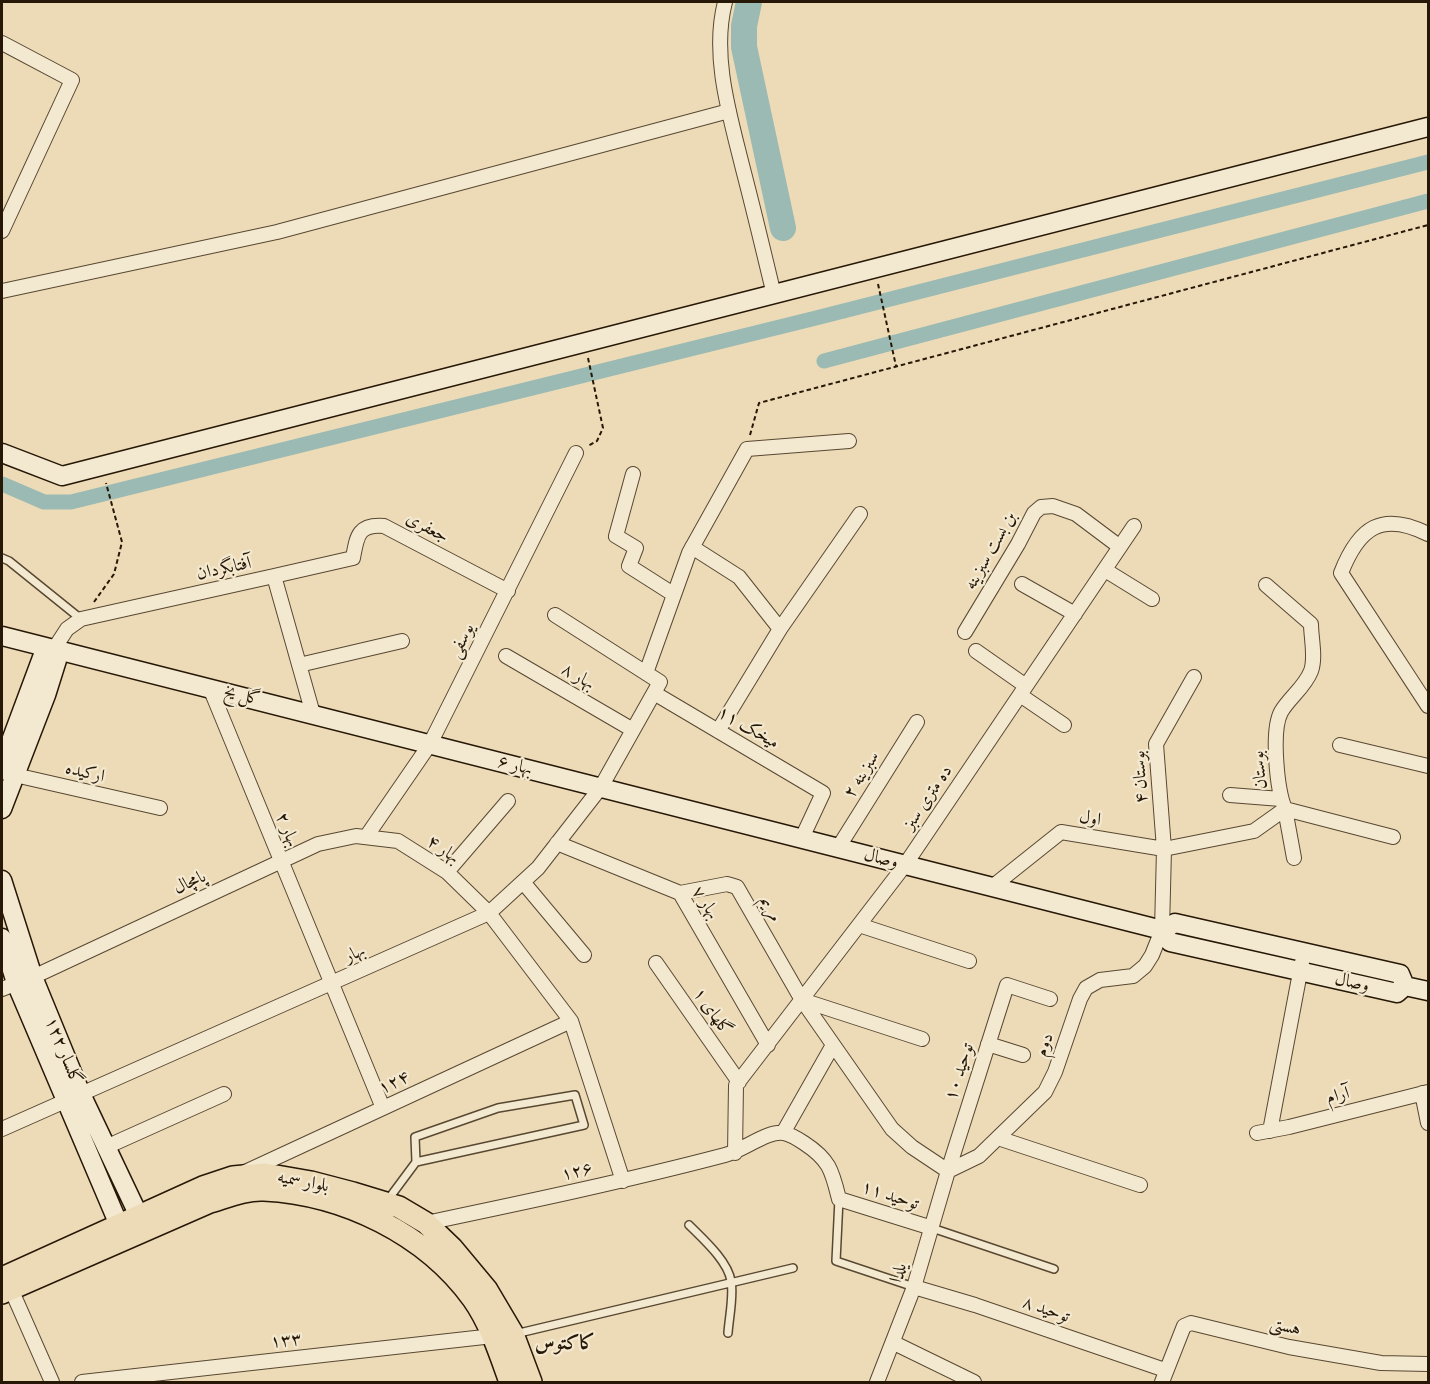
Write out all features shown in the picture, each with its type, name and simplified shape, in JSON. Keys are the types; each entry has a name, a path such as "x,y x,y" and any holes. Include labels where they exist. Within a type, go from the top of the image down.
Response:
{"main road":[{"path":"2,453 62,476 1428,128"},
{"name":"گل یخ","path":"2,636 430,744"},
{"path":"2,809 7,734 43,655 54,649 57,660 46,695 6,771"},
{"name":"بهار ۶","path":"430,744 601,787"},
{"name":"وصال","path":"601,787 1162,930 1170,942 1397,993 1405,986"},
{"name":"گلسار ۱۲۲","path":"2,880 73,1097 122,1232"},
{"name":"وصال","path":"1162,930 1175,923 1304,951 1400,974 1405,986"},
{"name":"گلسار ۱۲۲","path":"2,938 9,986 73,1097 106,1147 142,1223"},
{"name":"وصال","path":"1405,986 1428,991"},
{"name":"بلوار سمیه","path":"5,1287 142,1223 203,1187 232,1178 265,1174 311,1182 399,1208 426,1223 452,1248 487,1290 503,1335 510,1383"},
{"name":"بلوار سمیه","path":"142,1223 237,1194 263,1190 310,1197 350,1208 378,1219 439,1260 503,1335 531,1383"}],"street":[{"path":"724,2 720,19 720,55 729,111 774,295"},
{"path":"2,43 72,80 2,231"},
{"path":"3,287 277,232 729,111"},
{"path":"646,673 692,547 747,449 849,441"},
{"name":"یوسفی","path":"366,837 430,744 576,453"},
{"path":"633,474 616,536 636,548 629,566 673,594"},
{"name":"بن بست سبزینه","path":"965,632 1034,513 1041,507 1053,506 1076,514 1120,547"},
{"path":"718,731 780,628 860,514"},
{"path":"1428,534 1414,527 1381,524 1363,535 1349,552 1341,573 1428,706"},
{"name":"جعفری","path":"274,576 353,558 357,536 370,526 384,526 508,591"},
{"name":"ده متری سبز","path":"739,1082 905,865 1134,526"},
{"path":"692,547 739,577 780,628"},
{"path":"1105,570 1152,599"},
{"name":"آفتابگردان","path":"81,619 274,576 313,714"},
{"path":"1022,584 1075,614"},
{"name":"بوستان","path":"1164,849 1254,831 1283,804 1275,748 1278,722 1281,712 1311,671 1313,662 1311,624 1266,585"},
{"name":"میخک ۱۱","path":"555,615 646,673 657,688 718,731 824,793 802,838"},
{"path":"54,649 67,628 81,619"},
{"path":"299,665 402,641"},
{"path":"976,651 1064,725"},
{"name":"بهار ۸","path":"506,656 633,730"},
{"name":"بوستان ۴","path":"1164,849 1156,744 1194,677"},
{"name":"بهار ۲","path":"210,688 383,1108"},
{"name":"بهار","path":"2,1129 489,913 538,868 601,787 657,688"},
{"name":"سبزینه ۲","path":"838,848 917,723"},
{"path":"1340,745 1428,766"},
{"name":"ارکیده","path":"6,771 160,808"},
{"path":"1230,795 1283,804 1393,837"},
{"path":"447,872 508,801"},
{"path":"1283,804 1294,858"},
{"name":"اول","path":"992,887 1061,832 1164,849"},
{"name":"پامچال","path":"9,986 33,977 318,844 356,836 366,837"},
{"name":"بهار ۴","path":"366,837 398,841 447,872 489,913 572,1021 623,1181"},
{"name":"بهار ۷","path":"557,843 680,893 768,1045"},
{"path":"1162,930 1164,849"},
{"path":"523,882 584,955"},
{"name":"مریم","path":"680,893 728,884 736,887 802,1000"},
{"path":"859,925 969,962"},
{"name":"دوم","path":"948,1171 979,1156 1045,1092 1055,1072 1080,999 1086,988 1100,980 1133,976 1145,966 1152,956 1162,930"},
{"path":"1300,972 1304,951"},
{"name":"گلهای ۱","path":"656,963 739,1082"},
{"name":"آرام","path":"1300,972 1263,1132 1425,1092"},
{"name":"توحید ۱۰","path":"948,1171 1008,984 1050,999"},
{"path":"802,1000 922,1039"},
{"path":"802,1000 892,1129 912,1147 948,1171"},
{"name":"۱۲۴","path":"232,1178 572,1021"},
{"path":"988,1044 1023,1055"},
{"path":"735,1153 767,1135 783,1133 833,1045"},
{"path":"735,1153 736,1085 739,1082"},
{"path":"1425,1092 1428,1123"},
{"path":"106,1147 224,1094"},
{"name":"توحید ۱۱","path":"783,1133 793,1136 820,1153 832,1172 839,1199 932,1228"},
{"path":"998,1138 1140,1185"},
{"name":"۱۲۶","path":"426,1223 623,1181 735,1153"},
{"name":"یلدا","path":"877,1383 914,1287 948,1171"},
{"path":"5,1287 52,1383"},
{"name":"توحید ۸","path":"914,1287 975,1305 1163,1376"},
{"name":"هستی","path":"1163,1376 1184,1326 1191,1323 1289,1347 1381,1363 1428,1364"},
{"name":"۱۳۳","path":"82,1383 503,1335"},
{"path":"894,1343 974,1383"}],"lane":[{"path":"2,558 9,561 81,619"},
{"path":"385,1203 416,1162 415,1137 498,1108 575,1095 584,1125 416,1162"},
{"path":"839,1199 836,1261 914,1287"},
{"path":"689,1225 712,1249 727,1269 732,1281 728,1333"},
{"path":"932,1228 1054,1269"},
{"path":"503,1335 793,1268"}],"path":[{"path":"747,449 759,403 1428,225"},
{"path":"879,286 896,366"},
{"path":"576,453 597,441 603,428 588,359"},
{"path":"81,619 114,574 122,542 106,482"}],"waterway":[{"path":"749,2 744,26 744,47 783,228"},
{"path":"2,484 44,502 71,502 816,318 1428,162"},
{"path":"824,361 1428,201"}],"district":[{"name":"کاکتوس","path":"565,1344"}]}
